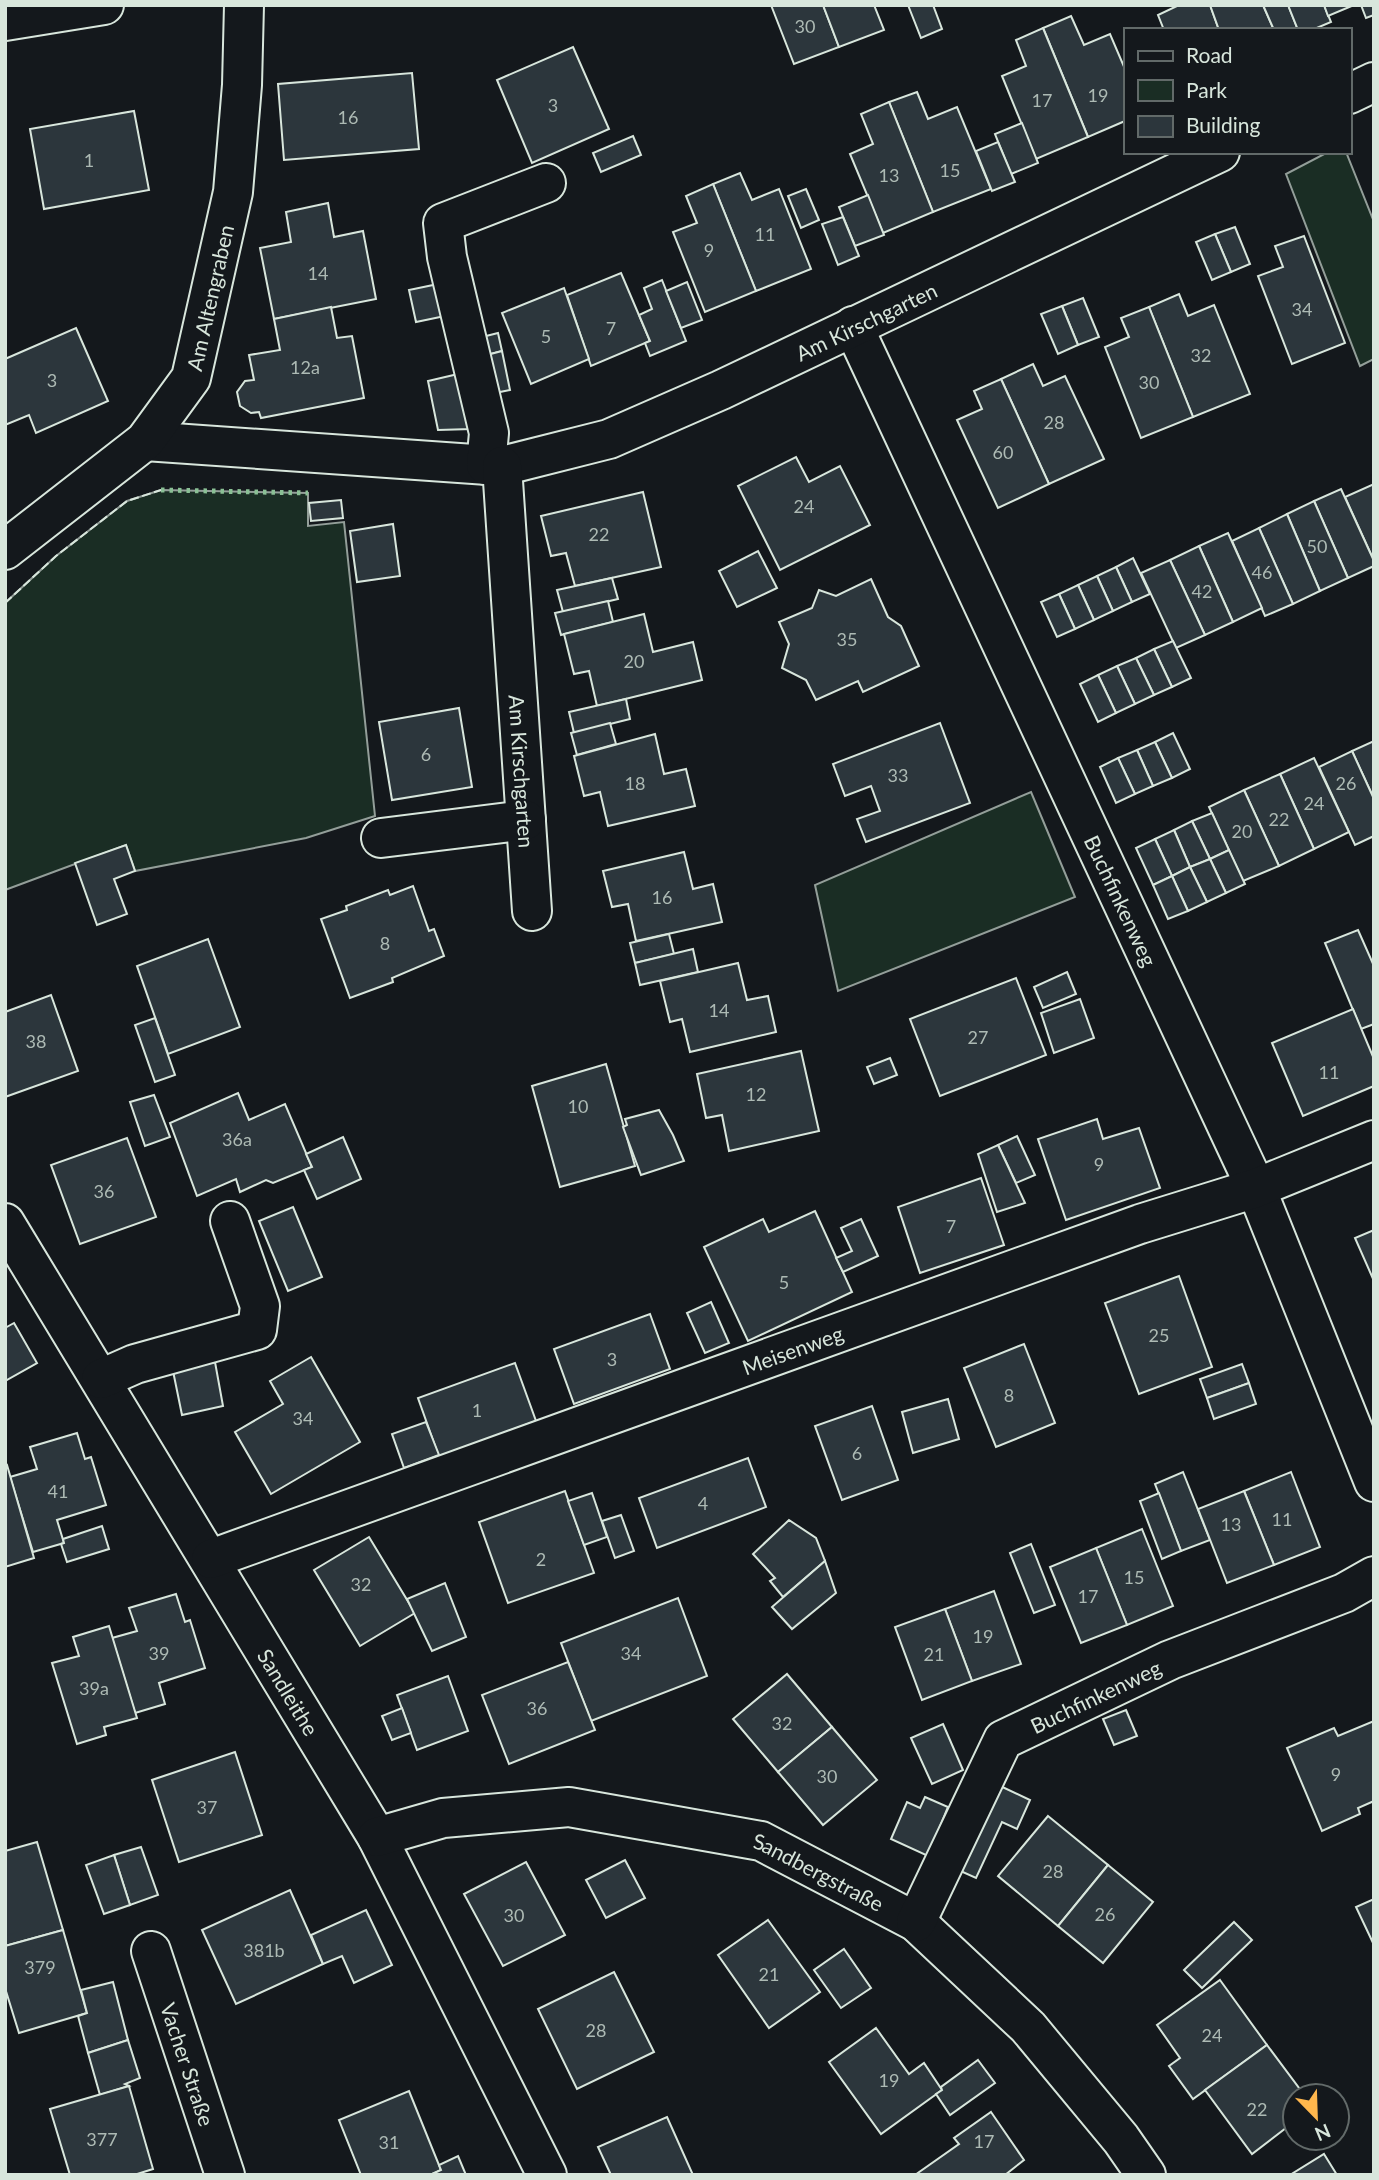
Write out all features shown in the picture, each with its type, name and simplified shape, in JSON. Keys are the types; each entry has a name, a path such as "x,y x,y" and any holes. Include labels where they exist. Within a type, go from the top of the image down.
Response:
{"street":[{"path":"5,21 104,5"},
{"name":"Am Altengraben","path":"5,550 145,441 191,378 230,206 241,99 244,5"},
{"path":"1351,92 1374,82"},
{"name":"Am Kirschgarten","path":"145,441 494,466 609,439 721,390 1216,154"},
{"path":"494,466 489,433 447,257 443,223 546,183"},
{"name":"Buchfinkenweg","path":"853,326 1256,1188 1374,1482"},
{"name":"Am Kirschgarten","path":"494,466 532,911"},
{"path":"381,838 526,820"},
{"name":"Meisenweg","path":"211,1559 1114,1234 1256,1188 1374,1140"},
{"path":"101,1379 135,1364 257,1330 260,1306 230,1221"},
{"name":"Sandleithe","path":"5,1223 377,1837 547,2175"},
{"name":"Buchfinkenweg","path":"916,1922 1003,1740 1170,1660 1344,1593 1374,1576"},
{"name":"Sandbergstraße","path":"377,1837 443,1818 569,1807 761,1841 916,1922 1028,2027 1121,2138 1146,2175"},
{"name":"Vacher Straße","path":"151,1951 225,2175"}],"green space":[{"path":"1324,154 1347,154 1374,222 1374,359 1360,366 1286,174"},
{"path":"161,490 308,493 308,526 344,522 375,816 306,838 135,871 126,845 5,890 5,603 56,556 127,501"},
{"path":"1031,792 1075,897 838,991 815,885"}],"building":[{"path":"771,5 823,5 839,47 794,64"},
{"path":"823,5 874,5 884,30 839,47"},
{"path":"908,5 933,5 942,29 921,38"},
{"path":"1179,5 1210,5 1218,28 1163,28 1158,15"},
{"path":"1210,5 1263,5 1273,28 1218,28"},
{"path":"1263,5 1288,5 1297,28 1273,28"},
{"path":"1288,5 1324,5 1331,22 1317,28 1297,28"},
{"path":"1324,5 1354,5 1328,16"},
{"path":"1361,5 1374,5 1374,15 1366,18"},
{"path":"1071,16 1084,45 1110,34 1124,67 1124,121 1088,137 1043,28"},
{"path":"1043,28 1088,137 1036,159 1002,76 1026,66 1016,40"},
{"path":"573,47 609,129 532,163 497,80"},
{"path":"412,73 419,149 284,160 278,84"},
{"path":"917,92 928,119 957,107 991,189 933,212 889,102"},
{"path":"889,102 933,212 883,233 850,154 873,144 861,114"},
{"path":"134,111 149,190 44,209 30,129"},
{"path":"1022,123 1038,163 1011,174 995,134"},
{"path":"633,136 641,155 601,172 593,153"},
{"path":"998,142 1015,182 992,191 976,151"},
{"path":"740,173 752,200 779,189 811,269 756,291 713,184"},
{"path":"713,184 756,291 705,312 673,232 697,223 686,196"},
{"path":"806,189 819,220 801,228 788,196"},
{"path":"868,195 884,235 855,246 839,207"},
{"path":"328,203 334,237 363,231 376,299 274,319 260,248 291,242 286,212"},
{"path":"843,217 859,256 838,265 822,224"},
{"path":"1235,227 1250,264 1231,272 1215,234"},
{"path":"1215,234 1231,272 1212,280 1196,242"},
{"path":"1304,236 1345,343 1292,364 1258,276 1283,267 1275,246"},
{"path":"621,273 650,341 591,366 567,295"},
{"path":"662,280 686,341 650,356 645,343 650,341 639,315 652,309 644,288"},
{"path":"687,282 702,320 681,328 666,291"},
{"path":"438,284 445,316 416,322 409,290"},
{"path":"564,288 589,359 531,384 502,313"},
{"path":"1179,294 1188,316 1214,305 1250,394 1193,417 1149,307"},
{"path":"1083,298 1099,337 1078,345 1062,306"},
{"path":"1062,306 1078,345 1058,354 1041,314"},
{"path":"331,307 337,338 352,336 364,398 261,418 259,412 251,413 240,406 237,392 245,381 254,380 249,355 280,350 274,319"},
{"path":"1149,307 1193,417 1141,438 1105,347 1129,337 1121,318"},
{"path":"76,328 108,401 36,433 29,415 5,425 5,359"},
{"path":"498,333 502,351 483,356 478,338"},
{"path":"502,351 510,390 490,394 483,356"},
{"path":"1033,364 1043,386 1065,376 1104,459 1049,484 1001,379"},
{"path":"458,374 471,429 438,430 428,381"},
{"path":"1001,379 1049,484 998,508 957,420 982,409 974,391"},
{"path":"796,457 809,482 840,466 870,525 780,570 738,486"},
{"path":"1374,484 1374,561 1345,497"},
{"path":"1341,489 1374,561 1374,566 1348,578 1314,501"},
{"path":"643,492 661,567 575,586 566,553 551,556 541,516"},
{"path":"341,500 343,518 311,521 309,503"},
{"path":"1314,501 1348,578 1320,591 1287,514"},
{"path":"1287,514 1320,591 1293,604 1259,528"},
{"path":"393,524 400,576 357,582 350,531"},
{"path":"1259,528 1293,604 1265,616 1232,541"},
{"path":"1228,533 1262,608 1233,622 1199,546"},
{"path":"1199,546 1233,622 1205,635 1170,560"},
{"path":"758,551 777,588 737,607 719,571"},
{"path":"1133,558 1150,594 1132,602 1116,567"},
{"path":"1170,560 1205,635 1176,648 1141,573"},
{"path":"1116,567 1132,602 1113,611 1097,576"},
{"path":"1097,576 1113,611 1094,620 1078,585"},
{"path":"612,578 618,599 563,612 557,590"},
{"path":"871,579 888,617 901,626 919,666 863,692 858,681 816,700 806,680 782,668 789,644 779,622 812,608 819,590 836,596"},
{"path":"1078,585 1094,620 1075,629 1059,594"},
{"path":"1059,594 1075,629 1057,637 1041,602"},
{"path":"608,601 613,622 561,635 555,613"},
{"path":"644,614 653,652 693,642 702,680 597,706 589,671 574,674 564,634"},
{"path":"1173,641 1191,678 1172,687 1154,649"},
{"path":"1154,649 1172,687 1154,695 1136,658"},
{"path":"1136,658 1154,695 1135,704 1117,666"},
{"path":"1117,666 1135,704 1116,713 1098,675"},
{"path":"1098,675 1116,713 1098,722 1080,684"},
{"path":"626,699 630,719 574,733 569,712"},
{"path":"459,708 472,787 392,800 379,722"},
{"path":"610,723 616,744 577,755 571,733"},
{"path":"940,723 970,803 866,842 857,819 880,811 871,786 845,796 833,764"},
{"path":"1173,733 1190,769 1172,778 1155,742"},
{"path":"655,734 664,774 686,769 695,806 608,826 600,792 584,796 574,756"},
{"path":"1374,741 1374,799 1352,751"},
{"path":"1155,742 1172,778 1153,786 1137,750"},
{"path":"1137,750 1153,786 1135,794 1118,758"},
{"path":"1352,751 1374,799 1374,836 1355,845 1319,767"},
{"path":"1118,758 1135,794 1116,803 1100,767"},
{"path":"1314,758 1349,832 1314,849 1280,774"},
{"path":"1280,774 1314,849 1279,866 1244,790"},
{"path":"1244,790 1279,866 1243,881 1209,807"},
{"path":"1212,813 1229,850 1210,859 1192,821"},
{"path":"1192,821 1210,859 1190,867 1174,830"},
{"path":"1174,830 1190,867 1172,876 1155,839"},
{"path":"1155,839 1172,876 1153,885 1136,848"},
{"path":"126,845 135,871 114,879 127,914 97,925 75,863"},
{"path":"1229,850 1245,884 1226,893 1210,859"},
{"path":"684,852 693,889 713,884 722,922 636,941 628,904 612,907 603,871"},
{"path":"1210,859 1226,893 1207,902 1190,867"},
{"path":"1190,867 1207,902 1188,911 1172,876"},
{"path":"1172,876 1188,911 1168,919 1153,885"},
{"path":"413,886 429,931 434,929 444,956 392,978 393,982 350,998 321,919 388,890 390,895"},
{"path":"1358,930 1374,966 1374,1024 1361,1029 1325,943"},
{"path":"669,934 674,954 635,963 630,943"},
{"path":"208,939 240,1027 168,1054 137,966"},
{"path":"693,949 698,972 640,985 635,963"},
{"path":"738,963 747,1000 768,996 776,1032 690,1052 682,1019 670,1022 660,981"},
{"path":"1067,972 1076,994 1043,1008 1034,987"},
{"path":"1016,978 1046,1055 940,1096 910,1019"},
{"path":"51,995 78,1071 5,1097 5,1012"},
{"path":"1080,999 1094,1038 1054,1053 1041,1013"},
{"path":"1353,1009 1374,1059 1374,1086 1303,1116 1272,1043"},
{"path":"155,1018 175,1075 155,1082 135,1025"},
{"path":"801,1051 819,1131 729,1151 722,1115 706,1118 697,1074"},
{"path":"890,1058 897,1075 874,1084 867,1067"},
{"path":"606,1064 635,1166 560,1187 532,1086"},
{"path":"238,1093 249,1120 285,1104 312,1167 273,1183 266,1180 240,1192 236,1179 197,1196 170,1123"},
{"path":"154,1095 170,1137 145,1146 130,1102"},
{"path":"659,1110 684,1161 641,1175 623,1127 627,1125 625,1119"},
{"path":"1097,1119 1103,1139 1139,1128 1160,1188 1066,1220 1038,1139"},
{"path":"1017,1136 1035,1175 1016,1183 998,1145"},
{"path":"343,1137 361,1179 317,1199 304,1170 312,1167 306,1154"},
{"path":"127,1138 156,1217 80,1244 51,1165"},
{"path":"998,1145 1025,1203 997,1212 978,1154"},
{"path":"981,1178 1004,1245 920,1273 898,1207"},
{"path":"293,1207 322,1277 288,1291 259,1221"},
{"path":"815,1211 852,1292 748,1341 704,1247 763,1219 769,1232"},
{"path":"861,1219 878,1256 843,1272 836,1258 852,1251 841,1228"},
{"path":"1374,1230 1374,1281 1355,1238"},
{"path":"1179,1276 1212,1367 1139,1394 1105,1303"},
{"path":"711,1302 729,1343 705,1353 687,1313"},
{"path":"650,1314 670,1369 574,1404 554,1349"},
{"path":"14,1323 37,1363 5,1381 5,1328"},
{"path":"1024,1344 1055,1423 996,1447 964,1368"},
{"path":"311,1357 360,1442 271,1494 235,1432 283,1404 270,1381"},
{"path":"215,1362 223,1406 182,1415 173,1371"},
{"path":"515,1363 536,1421 439,1457 418,1398"},
{"path":"1242,1364 1249,1383 1207,1398 1200,1379"},
{"path":"1249,1383 1256,1404 1214,1419 1207,1398"},
{"path":"948,1399 959,1439 913,1453 902,1412"},
{"path":"872,1406 898,1480 842,1500 815,1426"},
{"path":"426,1422 439,1455 404,1468 392,1434"},
{"path":"77,1433 85,1459 91,1457 106,1505 57,1520 64,1543 33,1552 10,1477 37,1469 30,1447"},
{"path":"748,1458 766,1507 657,1548 639,1498"},
{"path":"7,1465 34,1558 5,1567 5,1466"},
{"path":"1183,1472 1210,1540 1181,1551 1155,1484"},
{"path":"1291,1472 1320,1547 1274,1565 1244,1491"},
{"path":"565,1491 594,1573 508,1603 479,1522"},
{"path":"1244,1491 1274,1565 1227,1583 1198,1509"},
{"path":"592,1493 607,1537 584,1545 568,1501"},
{"path":"1159,1493 1181,1551 1162,1559 1140,1501"},
{"path":"621,1515 634,1551 615,1558 602,1521"},
{"path":"789,1520 816,1538 825,1561 783,1597 770,1581 775,1578 753,1554"},
{"path":"102,1526 109,1549 67,1562 61,1544 64,1543 63,1539"},
{"path":"1142,1529 1173,1606 1127,1625 1096,1548"},
{"path":"369,1537 415,1613 360,1646 314,1570"},
{"path":"1031,1544 1055,1605 1034,1613 1010,1553"},
{"path":"1096,1548 1127,1625 1081,1643 1050,1567"},
{"path":"825,1561 836,1593 792,1629 772,1607"},
{"path":"445,1583 466,1637 432,1651 407,1599"},
{"path":"994,1591 1021,1664 972,1681 945,1609"},
{"path":"176,1594 185,1622 190,1620 205,1668 159,1683 165,1704 135,1713 112,1638 137,1631 129,1608"},
{"path":"678,1598 707,1676 591,1721 561,1643"},
{"path":"945,1609 972,1681 922,1700 895,1627"},
{"path":"109,1626 137,1718 104,1727 106,1735 77,1744 52,1663 79,1656 73,1637"},
{"path":"568,1662 595,1730 509,1764 482,1695"},
{"path":"787,1674 832,1727 778,1772 733,1719"},
{"path":"448,1676 468,1731 417,1750 397,1695"},
{"path":"402,1708 411,1733 392,1740 382,1716"},
{"path":"1126,1710 1137,1736 1114,1745 1103,1719"},
{"path":"1374,1721 1374,1801 1358,1808 1360,1814 1322,1831 1287,1748 1334,1728 1338,1736"},
{"path":"943,1724 963,1770 932,1784 911,1738"},
{"path":"832,1727 877,1780 823,1825 778,1772"},
{"path":"235,1752 262,1835 179,1862 152,1780"},
{"path":"996,1784 1030,1800 1017,1829 1002,1822 976,1878 956,1869"},
{"path":"925,1797 948,1807 928,1856 891,1839 907,1802 920,1808"},
{"path":"1048,1816 1108,1865 1058,1926 998,1876"},
{"path":"37,1842 63,1930 5,1946 5,1851"},
{"path":"141,1847 158,1895 130,1905 114,1855"},
{"path":"114,1855 130,1905 104,1914 86,1865"},
{"path":"625,1860 645,1898 606,1918 586,1880"},
{"path":"526,1862 565,1935 503,1966 464,1894"},
{"path":"1108,1865 1153,1902 1103,1963 1058,1926"},
{"path":"290,1890 323,1964 236,2004 202,1930"},
{"path":"1374,1899 1374,1945 1356,1907"},
{"path":"366,1910 392,1965 354,1983 342,1956 323,1964 311,1935"},
{"path":"768,1920 820,1992 769,2028 718,1955"},
{"path":"1234,1922 1252,1940 1202,1988 1184,1970"},
{"path":"63,1930 87,2013 19,2033 5,1988 5,1946"},
{"path":"844,1949 871,1988 841,2008 814,1970"},
{"path":"614,1972 654,2052 577,2089 538,2009"},
{"path":"1220,1980 1267,2045 1193,2099 1169,2066 1180,2058 1157,2025"},
{"path":"113,1982 128,2040 88,2053 78,2016 87,2013 81,1990"},
{"path":"876,2028 909,2074 924,2063 942,2090 881,2134 829,2062"},
{"path":"128,2040 140,2078 125,2084 129,2086 100,2095 88,2053"},
{"path":"1267,2045 1295,2082 1281,2082 1281,2132 1252,2154 1205,2090"},
{"path":"978,2060 995,2083 950,2115 936,2094 942,2090 941,2087"},
{"path":"129,2086 153,2169 134,2175 70,2175 50,2109"},
{"path":"409,2091 441,2170 430,2175 361,2175 339,2120"},
{"path":"991,2112 1024,2160 1005,2175 915,2175 959,2144 954,2138"},
{"path":"667,2117 693,2175 611,2175 598,2147"},
{"path":"1324,2154 1337,2175 1290,2175"},
{"path":"458,2156 466,2175 430,2175 441,2170 439,2165"}],"hedge":[{"path":"161,490 308,493"}],"fence":[{"path":"5,603 56,556 127,501 161,490"}]}
